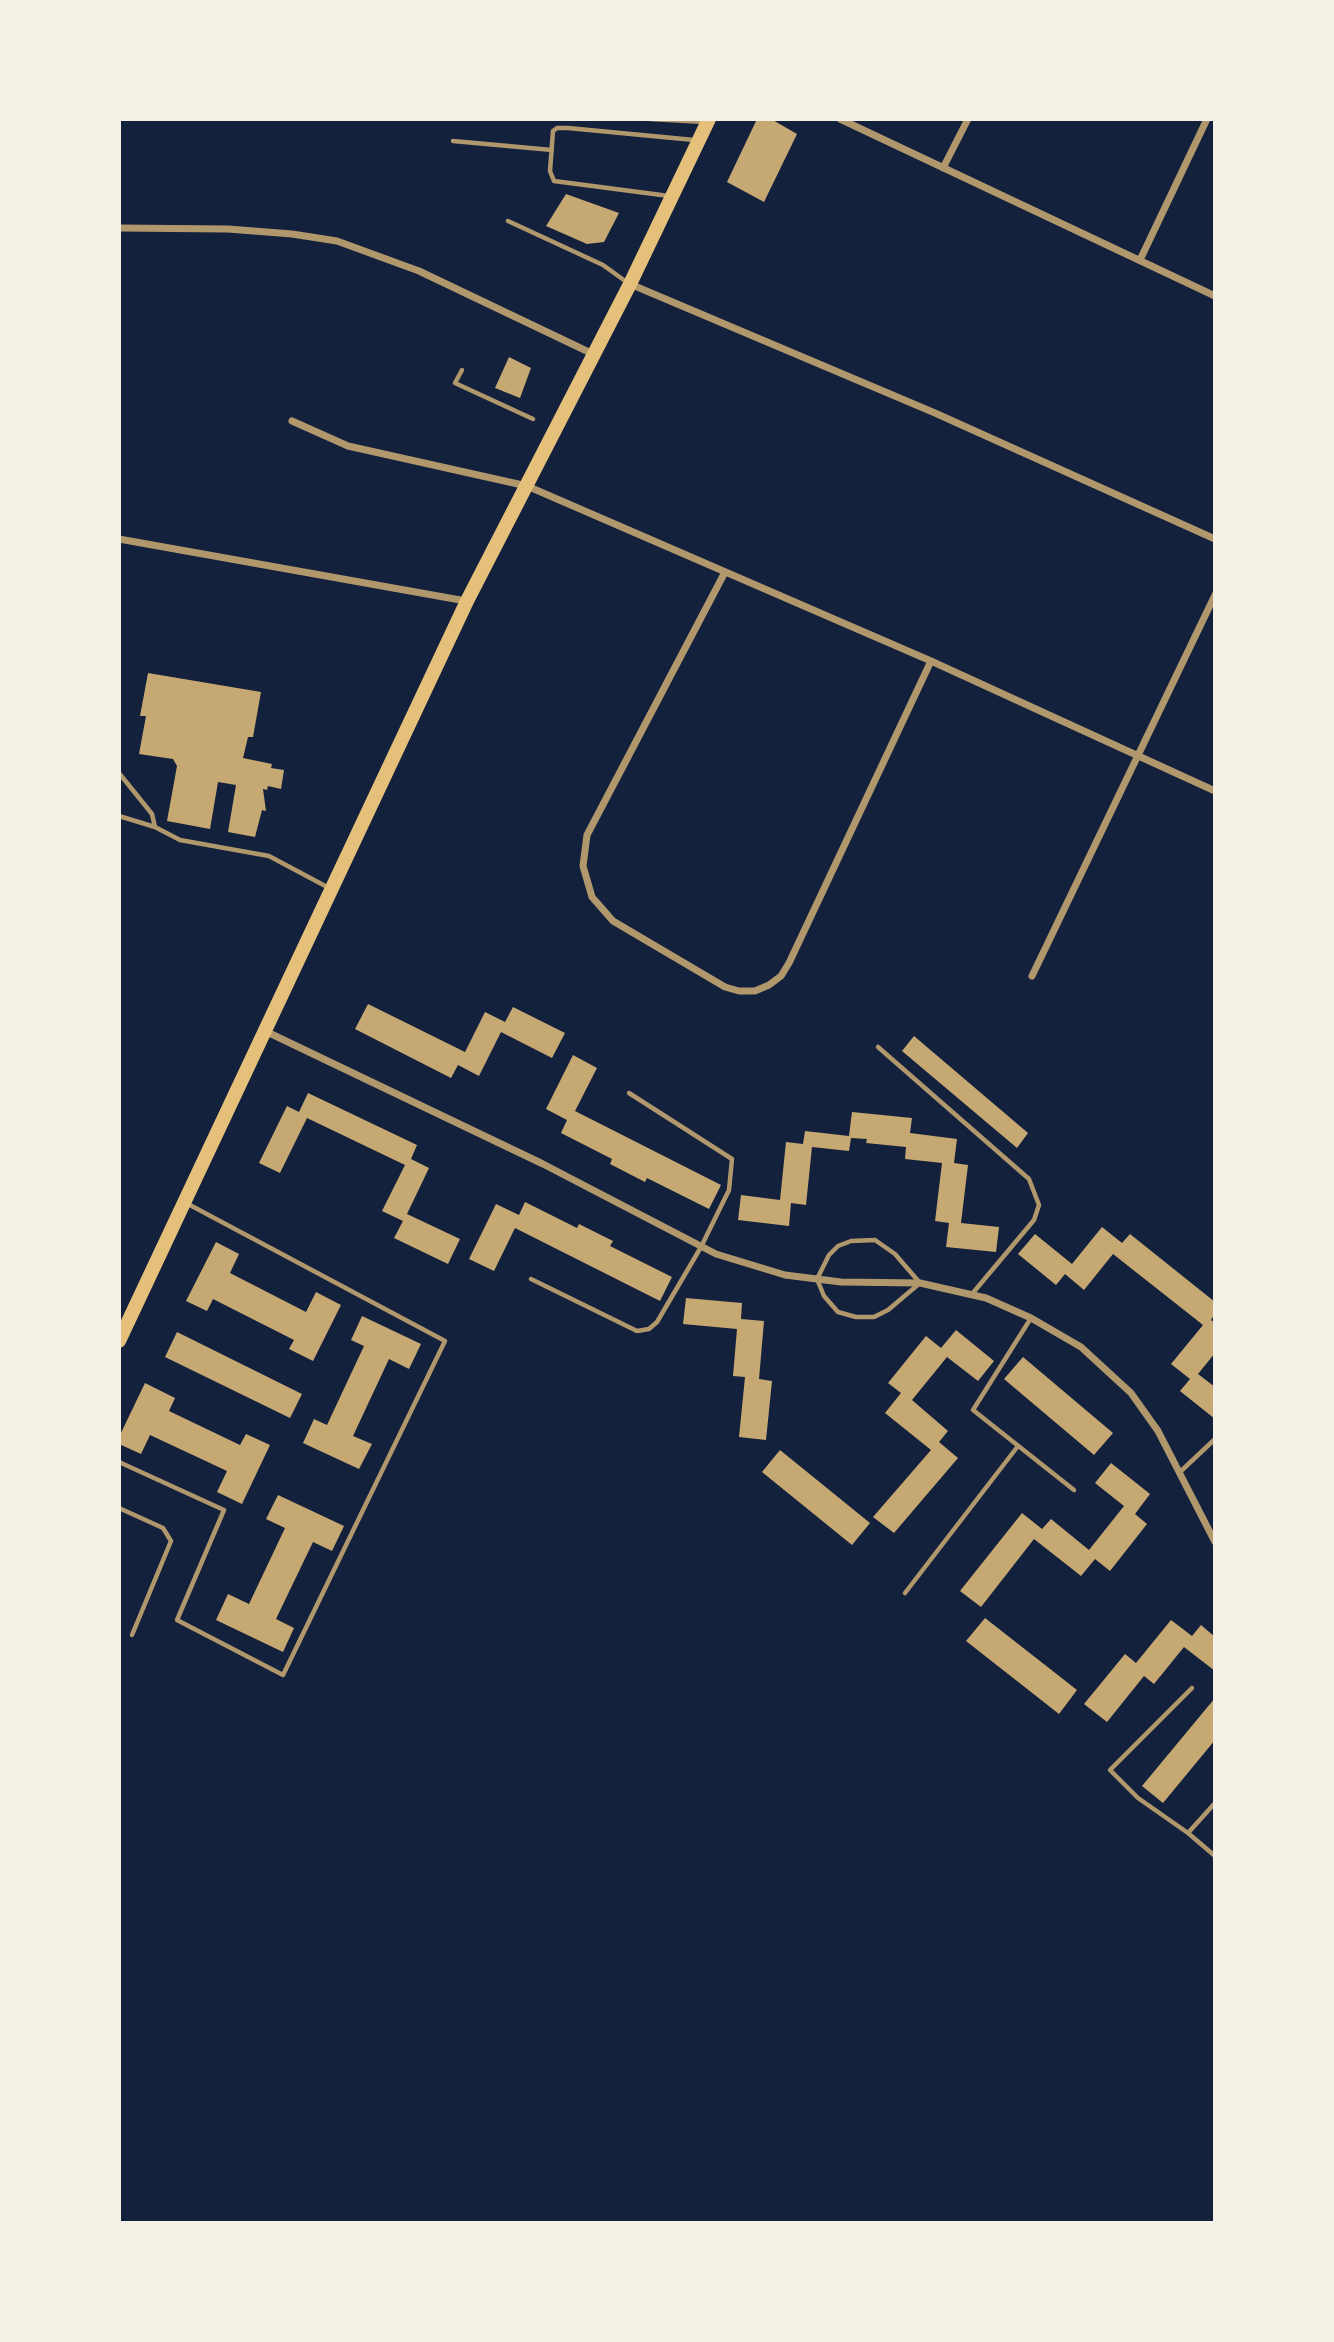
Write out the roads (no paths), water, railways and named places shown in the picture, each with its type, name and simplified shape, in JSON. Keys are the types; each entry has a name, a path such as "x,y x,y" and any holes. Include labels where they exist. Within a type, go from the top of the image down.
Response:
{"main road":[{"path":"119,1341 467,601 630,284 708,121"}],"street":[{"path":"839,119 1215,296"},
{"path":"943,168 968,119"},
{"path":"1140,260 1207,119"},
{"path":"119,228 228,229 337,241 419,271 594,355"},
{"path":"630,284 935,413 1215,539"},
{"path":"292,421 348,446 527,486 931,662 1215,791"},
{"path":"119,539 467,601"},
{"path":"725,572 591,828 584,850 583,866 592,897 613,920 725,987 739,991 762,988 781,976 789,964 931,662"},
{"path":"1032,976 1215,595"},
{"path":"264,1031 544,1164 716,1254 785,1275 841,1282 920,1283 986,1298 1031,1318 1081,1347 1131,1392 1158,1432 1215,1542"}],"lane":[{"path":"650,119 708,121"},
{"path":"672,196 554,181 550,171 553,131 557,128 699,141"},
{"path":"453,141 552,150"},
{"path":"508,221 603,265 630,284"},
{"path":"462,370 455,383 533,419"},
{"path":"119,773 152,814 155,827"},
{"path":"119,816 155,827 180,840 269,856 331,889"},
{"path":"878,1047 1029,1179 1039,1205 1034,1220 971,1294"},
{"path":"531,1279 637,1331 649,1329 657,1322 701,1247 729,1190 732,1159 629,1093"},
{"path":"119,1462 224,1510 177,1620 283,1675 444,1341 184,1202"},
{"path":"875,1240 895,1254 920,1283 888,1310 874,1317 856,1317 838,1312 824,1296 817,1279 829,1255 838,1246 851,1241 875,1240"},
{"path":"1031,1318 973,1410 1074,1490"},
{"path":"1180,1472 1215,1439"},
{"path":"905,1593 1018,1446"},
{"path":"119,1508 163,1528 171,1541 132,1635"},
{"path":"1192,1688 1110,1770 1138,1798 1188,1833 1215,1856"},
{"path":"1188,1833 1215,1803"}]}
